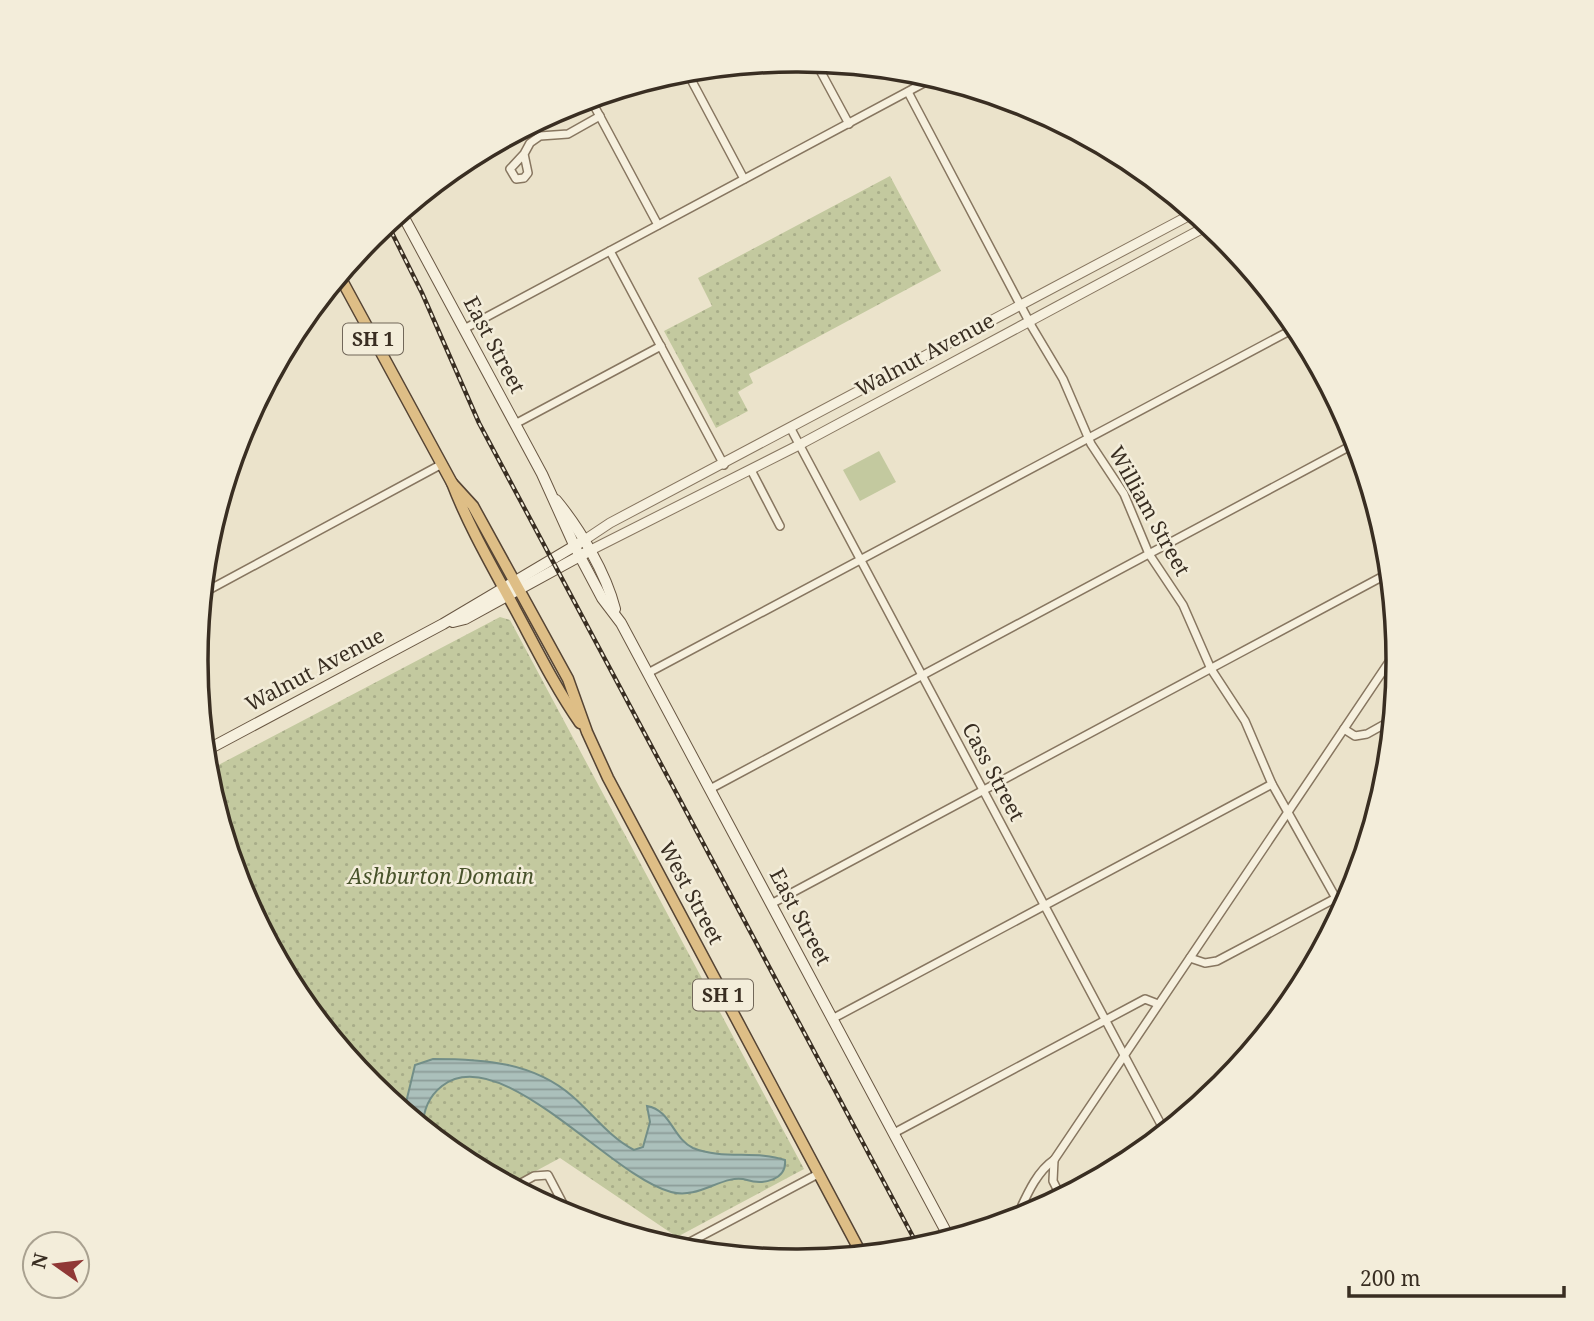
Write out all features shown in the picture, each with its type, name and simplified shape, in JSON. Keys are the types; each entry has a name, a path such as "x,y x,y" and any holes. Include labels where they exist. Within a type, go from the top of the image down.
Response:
{"highway":[{"name":"West Street","path":"344,284 452,483 463,512 505,591 562,696 587,732 857,1246"},
{"name":"West Street","path":"452,483 473,506 517,584 568,679 587,732"}],"main road":[{"name":"East Street","path":"406,221 582,549 611,593 616,613 945,1230"},
{"name":"Walnut Avenue","path":"215,746 582,549"}],"street":[{"path":"821,73 849,124"},
{"path":"692,81 744,179"},
{"path":"464,329 920,85"},
{"name":"William Street","path":"908,92 1029,321 1063,379 1088,438 1124,494 1149,554 1188,615 1211,669 1245,722 1272,784 1336,898"},
{"path":"595,108 658,225"},
{"path":"524,154 530,143 540,136 568,134 600,116"},
{"name":"Walnut Avenue","path":"582,549 651,501 724,465 1185,218"},
{"name":"Walnut Avenue","path":"582,549 660,518 1199,231"},
{"path":"610,251 724,465"},
{"path":"648,673 1287,333"},
{"path":"515,424 661,346"},
{"name":"Cass Street","path":"791,429 1160,1123"},
{"path":"710,789 1346,448"},
{"path":"213,588 442,464"},
{"path":"751,470 780,526"},
{"path":"651,501 660,518"},
{"path":"771,904 1380,578"},
{"path":"1024,1203 1035,1181 1054,1160 1386,667"},
{"path":"1344,729 1355,736 1367,734 1382,726"},
{"path":"832,1019 1272,784"},
{"path":"1189,958 1205,963 1217,961 1335,898"},
{"path":"894,1133 1145,999 1158,1004"},
{"path":"1054,1160 1052,1181 1056,1189"},
{"path":"694,1240 818,1174"},
{"path":"524,1182 548,1175 561,1199"},
{"path":"1035,1181 1052,1181"}],"green space":[{"path":"890,176 941,271 749,374 753,383 738,392 748,411 716,428 664,331 712,306 698,278"},
{"path":"879,451 896,482 860,501 843,470"},
{"name":"Ashburton Domain","path":"500,617 510,620 804,1169 677,1237 560,1158 520,1180 470,1150 439,1128 381,1077 354,1049 307,988 269,921 253,886 228,813 218,765"}],"water":[{"path":"433,1059 470,1060 524,1069 557,1085 572,1096 609,1132 634,1150 643,1147 650,1122 647,1106 662,1113 686,1144 693,1148 716,1154 774,1157 785,1160 785,1167 778,1176 767,1181 729,1180 692,1193 671,1192 646,1181 618,1163 524,1095 494,1081 466,1077 442,1086 430,1099 424,1115 406,1101 415,1065"}],"railway":[{"path":"392,234 422,293 479,423 913,1238"}]}
